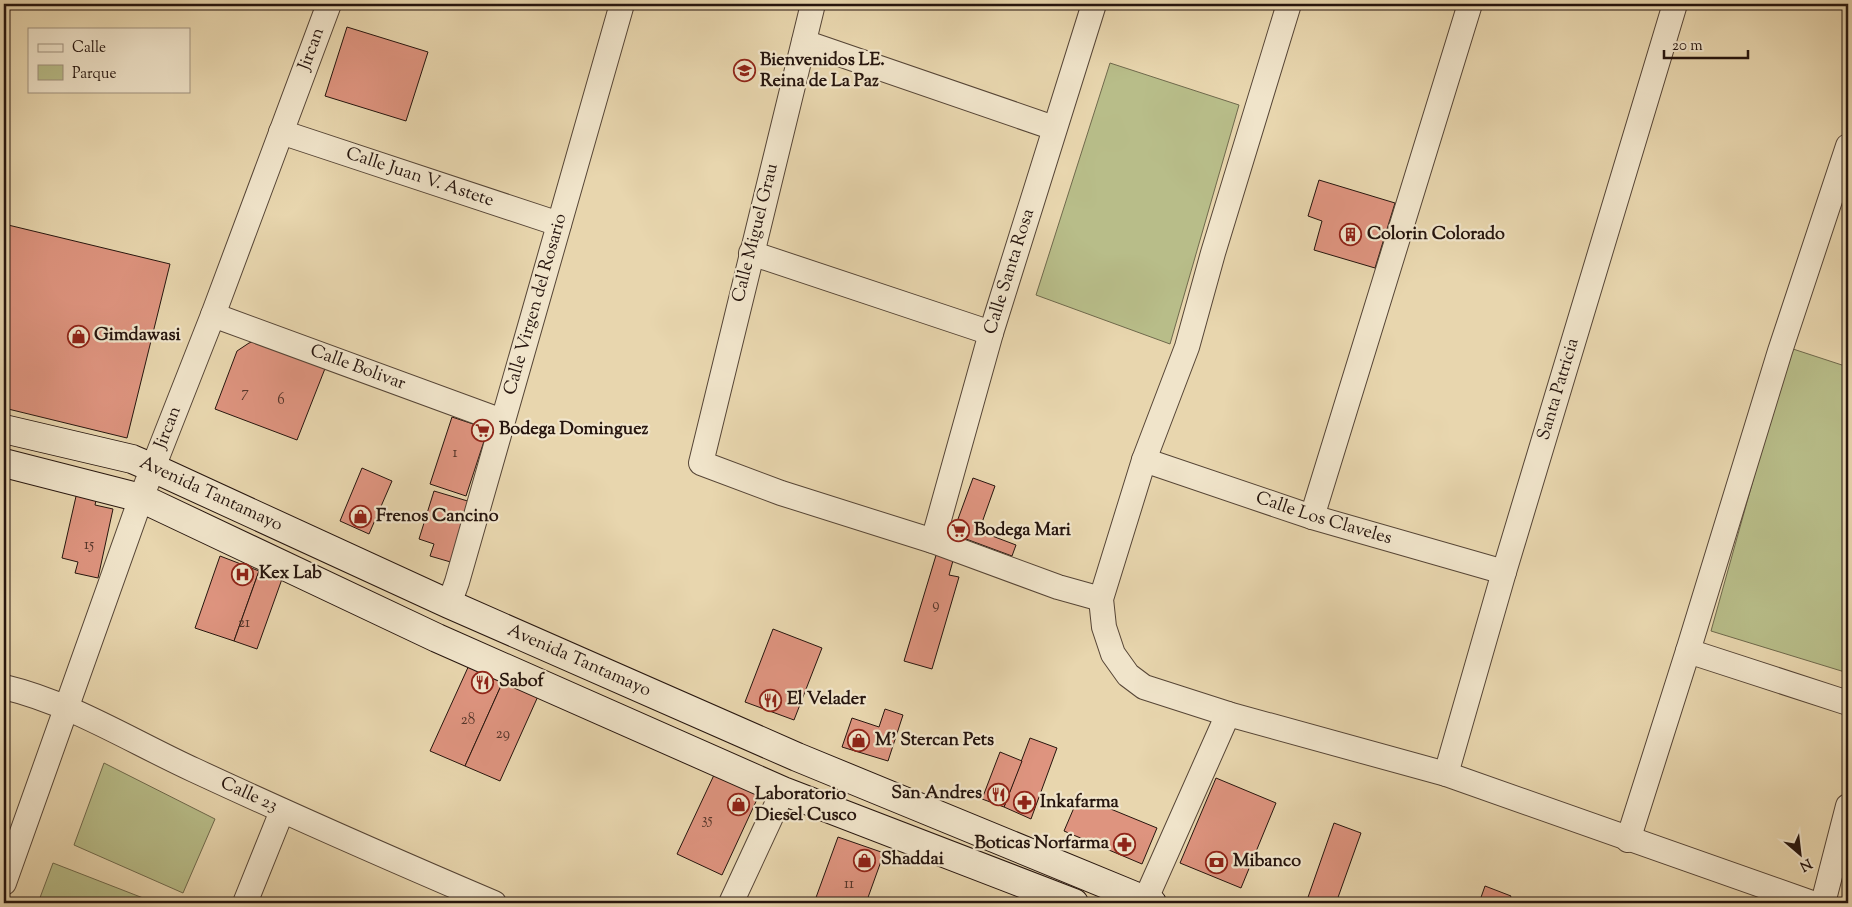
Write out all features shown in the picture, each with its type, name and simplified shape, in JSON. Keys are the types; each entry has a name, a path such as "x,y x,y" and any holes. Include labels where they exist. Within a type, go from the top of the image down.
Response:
{"street":[{"name":"Jircan","path":"4,883 141,498 213,315 329,4"},
{"name":"Calle Virgen del Rosario","path":"449,604 457,582 622,4"},
{"name":"Calle Miguel Grau","path":"813,4 700,463 781,493 933,541"},
{"name":"Calle Santa Rosa","path":"933,541 991,333 1094,4"},
{"path":"1289,4 1215,244 1187,347 1144,460 1101,599 1104,627 1113,654 1128,675 1144,687 1228,714 1446,774 1628,840 1812,903"},
{"path":"1312,517 1470,4"},
{"name":"Santa Patricia","path":"1446,774 1504,572 1675,4"},
{"path":"804,42 1054,128"},
{"name":"Calle Juan V. Astete","path":"281,132 559,224"},
{"path":"1628,840 1780,350 1848,146"},
{"path":"751,253 991,333"},
{"name":"Calle Bolivar","path":"213,315 502,421"},
{"name":"Avenida Tantamayo","path":"4,430 132,459 449,604 797,757 1147,902"},
{"name":"Calle Los Claveles","path":"1144,460 1312,517 1504,572"},
{"name":"Avenida Tantamayo","path":"4,463 141,498 437,638 783,792 1074,903"},
{"path":"933,541 1058,587 1101,599"},
{"path":"1688,651 1848,703"},
{"name":"Calle 23","path":"4,686 67,708 282,811 494,903"},
{"path":"1147,902 1228,714"},
{"path":"731,903 783,792"},
{"path":"1822,903 1848,806"},
{"path":"245,903 282,811"}],"green space":[{"path":"1110,63 1239,105 1170,344 1036,295"},
{"path":"1790,348 1848,367 1848,673 1711,631"},
{"path":"104,763 215,819 183,893 74,845"},
{"path":"53,863 156,903 38,903"}],"building":[{"path":"347,27 428,52 406,121 325,96"},
{"name":"Colorin Colorado","path":"1319,180 1395,203 1375,268 1314,250 1322,221 1308,216"},
{"name":"Gimdawasi","path":"4,224 170,264 127,438 4,408"},
{"path":"258,340 326,366 297,440 215,409 237,351 249,343"},
{"path":"452,417 488,429 466,496 430,484"},
{"path":"362,468 392,481 369,534 340,521"},
{"path":"973,478 995,486 979,531 1016,545 1012,556 958,536 954,530"},
{"path":"434,491 471,502 454,563 430,556 434,544 419,539"},
{"path":"77,492 97,496 95,505 113,509 98,578 75,573 78,562 62,558"},
{"path":"937,552 954,557 949,575 959,577 932,669 904,661"},
{"path":"220,556 259,571 234,641 195,628"},
{"path":"259,571 282,579 257,649 234,641"},
{"path":"773,629 822,648 794,720 745,702"},
{"path":"470,663 504,679 465,766 430,751"},
{"path":"504,679 539,694 500,781 465,766"},
{"path":"885,709 903,715 888,761 842,747 852,718 879,727"},
{"path":"1030,738 1057,748 1031,819 1004,807"},
{"path":"1000,752 1022,761 1004,807 982,799"},
{"path":"714,775 759,795 722,875 677,854"},
{"path":"1216,778 1276,803 1241,888 1180,863"},
{"path":"1079,796 1157,828 1142,864 1064,831"},
{"path":"1334,823 1361,833 1336,903 1306,903"},
{"path":"838,837 884,853 866,903 814,903"},
{"path":"1485,886 1511,896 1508,903 1479,903"},
{"path":"1531,898 1543,903 1529,903"}],"place":[{"name":"Bienvenidos LE. Reina de La Paz","path":"744,71"},
{"name":"Colorin Colorado","path":"1351,235"},
{"name":"Gimdawasi","path":"78,336"},
{"name":"Bodega Dominguez","path":"483,430"},
{"name":"Frenos Cancino","path":"360,517"},
{"name":"Bodega Mari","path":"958,531"},
{"name":"Kex Lab","path":"243,574"},
{"name":"Sabof","path":"483,682"},
{"name":"El Velader","path":"771,700"},
{"name":"M' Stercan Pets","path":"859,741"},
{"name":"San Andres","path":"998,794"},
{"name":"Inkafarma","path":"1024,803"},
{"name":"Laboratorio Diesel Cusco","path":"739,805"},
{"name":"Boticas Norfarma","path":"1125,844"},
{"name":"Shaddai","path":"865,860"},
{"name":"Mibanco","path":"1217,862"}]}
